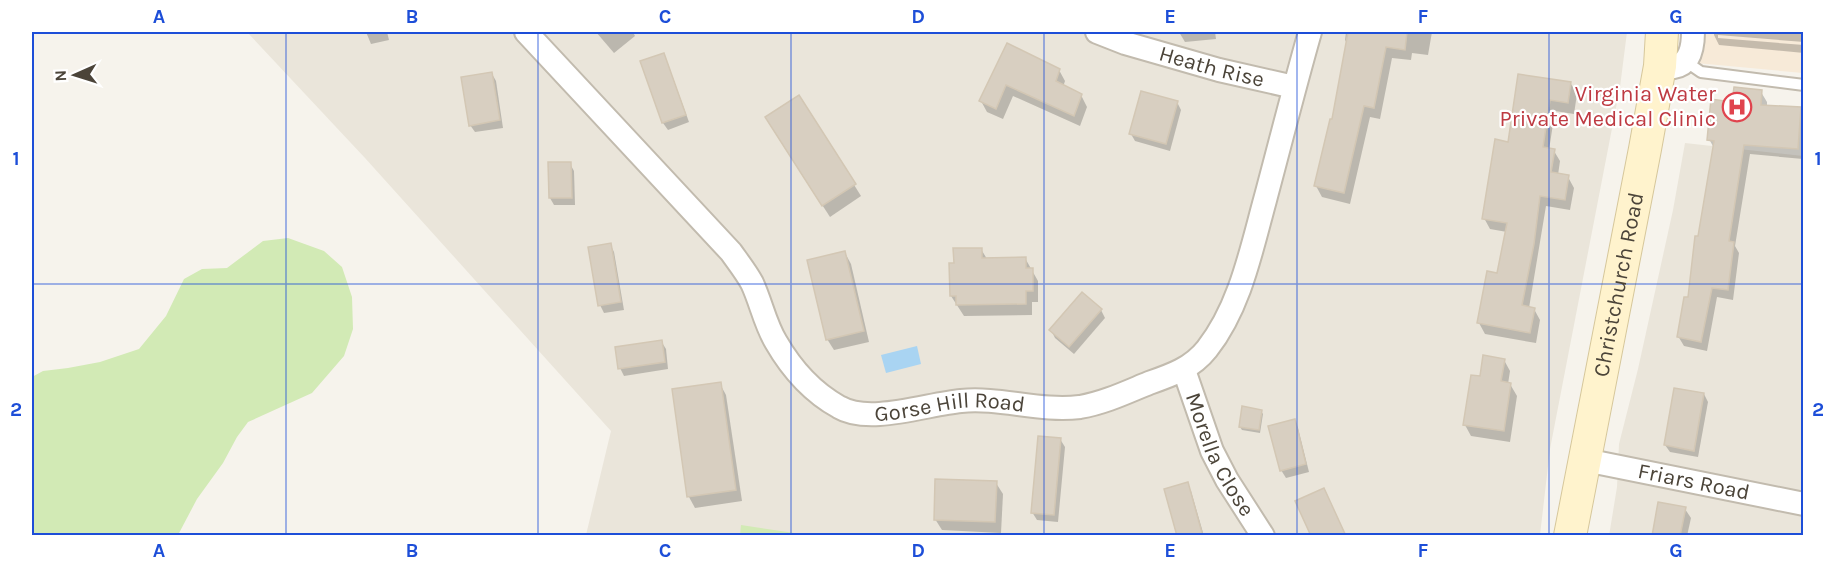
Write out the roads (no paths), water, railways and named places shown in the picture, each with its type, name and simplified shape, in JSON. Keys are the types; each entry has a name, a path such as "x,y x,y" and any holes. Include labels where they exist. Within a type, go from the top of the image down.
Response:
{"main road":[{"name":"Christchurch Road","path":"1570,536 1672,63 1662,32"}],"street":[{"name":"Gorse Hill Road","path":"526,32 731,252 752,283 775,341 793,369 815,391 840,408 870,414 980,400 1078,407 1097,403 1184,370 1197,360 1208,347 1226,317 1246,269 1310,32"},
{"name":"Heath Rise","path":"1097,32 1125,43 1219,70 1294,87"},
{"path":"1672,63 1690,54 1693,32"},
{"name":"Morella Close","path":"1184,370 1212,451 1227,480 1263,536"},
{"name":"Friars Road","path":"1585,460 1803,504"}],"lane":[{"path":"1672,63 1701,72 1803,85"}],"water":[{"path":"917,346 921,364 886,373 881,355"}],"place":[{"name":"Virginia Water Private Medical Clinic","path":"1737,107"}]}
